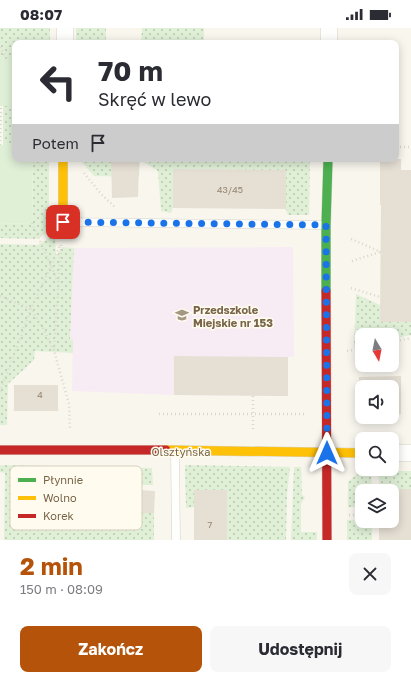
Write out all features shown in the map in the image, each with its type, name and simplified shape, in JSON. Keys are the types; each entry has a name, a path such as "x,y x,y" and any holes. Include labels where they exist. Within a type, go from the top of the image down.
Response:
{"street":[{"path":"65,28 65,40"},
{"path":"329,28 329,40"},
{"path":"63,162 63,222"},
{"path":"327,540 326,225 328,162"},
{"name":"Olsztyńska","path":"0,450 175,450 355,453"},
{"path":"399,453 411,453"}],"lane":[{"path":"63,222 326,225"},
{"path":"175,450 176,540"}],"path":[{"path":"0,47 8,61"},
{"path":"0,145 1,106"},
{"path":"399,147 411,147"},
{"path":"32,223 59,283"},
{"path":"351,239 381,252 352,261"},
{"path":"0,392 31,309 61,244 54,351"},
{"path":"351,288 380,297"},
{"path":"0,296 31,309 43,328 54,351 69,404 70,430"},
{"path":"399,341 411,338"},
{"path":"344,352 355,350"},
{"path":"253,396 254,430"},
{"path":"159,414 308,414"},
{"path":"344,514 355,515"}],"shaded area":[{"name":"Przedszkole Miejskie nr 153","path":"293,247 294,357 288,357 288,396 174,395 72,391 73,340 70,340 74,248"}],"green space":[{"path":"0,28 50,28 50,40 12,40 12,61 0,61"},
{"path":"76,28 106,28 106,40 76,40"},
{"path":"142,28 204,28 204,40 141,40"},
{"path":"0,61 12,61 12,106 0,106"},
{"path":"3,106 12,106 12,145 3,145"},
{"path":"0,145 12,145 12,162 33,162 32,223 0,224"},
{"path":"33,162 49,162 49,230 41,237 34,239 0,238 0,224 32,223"},
{"path":"82,162 140,162 139,177 94,176"},
{"path":"143,162 310,162 309,215 288,215 286,209 286,170 173,169 173,208 171,213 161,211 158,171"},
{"path":"55,234 56,257 62,247 74,248 70,339 73,340 73,353 35,351 34,360 8,384 7,425 0,425 0,244 38,245"},
{"path":"356,294 380,305 380,322 411,322 411,335 399,338 399,328 355,328 354,347"},
{"path":"0,465 51,466 10,466 10,530 142,530 142,512 154,513 154,540 4,540 5,473 0,472"},
{"path":"185,465 290,467 287,495 286,540 227,540 227,490 194,490 194,507 186,508"},
{"path":"294,467 301,467 302,495 305,497 301,504 301,532 317,532 317,540 291,540"},
{"path":"142,468 152,468 153,485 142,485"},
{"path":"399,471 411,471 411,489 399,489 399,484 379,484 379,476 399,476"},
{"path":"355,476 371,476 372,484 355,484 355,507 348,507 348,482"},
{"path":"347,520 355,520 355,528 372,528 372,540 347,540"}],"building":[{"path":"399,159 401,159 401,170 411,170 411,322 380,322 380,162 399,162"},
{"path":"111,162 139,162 138,197 112,198"},
{"path":"173,169 286,170 286,209 173,208"},
{"path":"174,356 288,357 288,396 174,395"},
{"path":"401,376 401,414 399,414 399,380 359,380 359,377"},
{"path":"14,385 58,385 58,411 14,411"},
{"path":"399,489 411,489 411,540 379,540 379,528 399,528"},
{"path":"142,490 155,491 154,513 142,513"},
{"path":"194,490 227,490 227,540 194,540"}],"traffic: fast":[{"path":"326,291 328,162"}],"traffic: slow":[{"path":"63,162 63,222"},
{"path":"166,450 355,453"}],"traffic: jam":[{"path":"326,291 327,540"},
{"path":"0,450 166,450"}],"place":[{"name":"Przedszkole Miejskie nr 153","path":"182,315"}],"route":[{"path":"63,222 326,225 327,453"}]}
